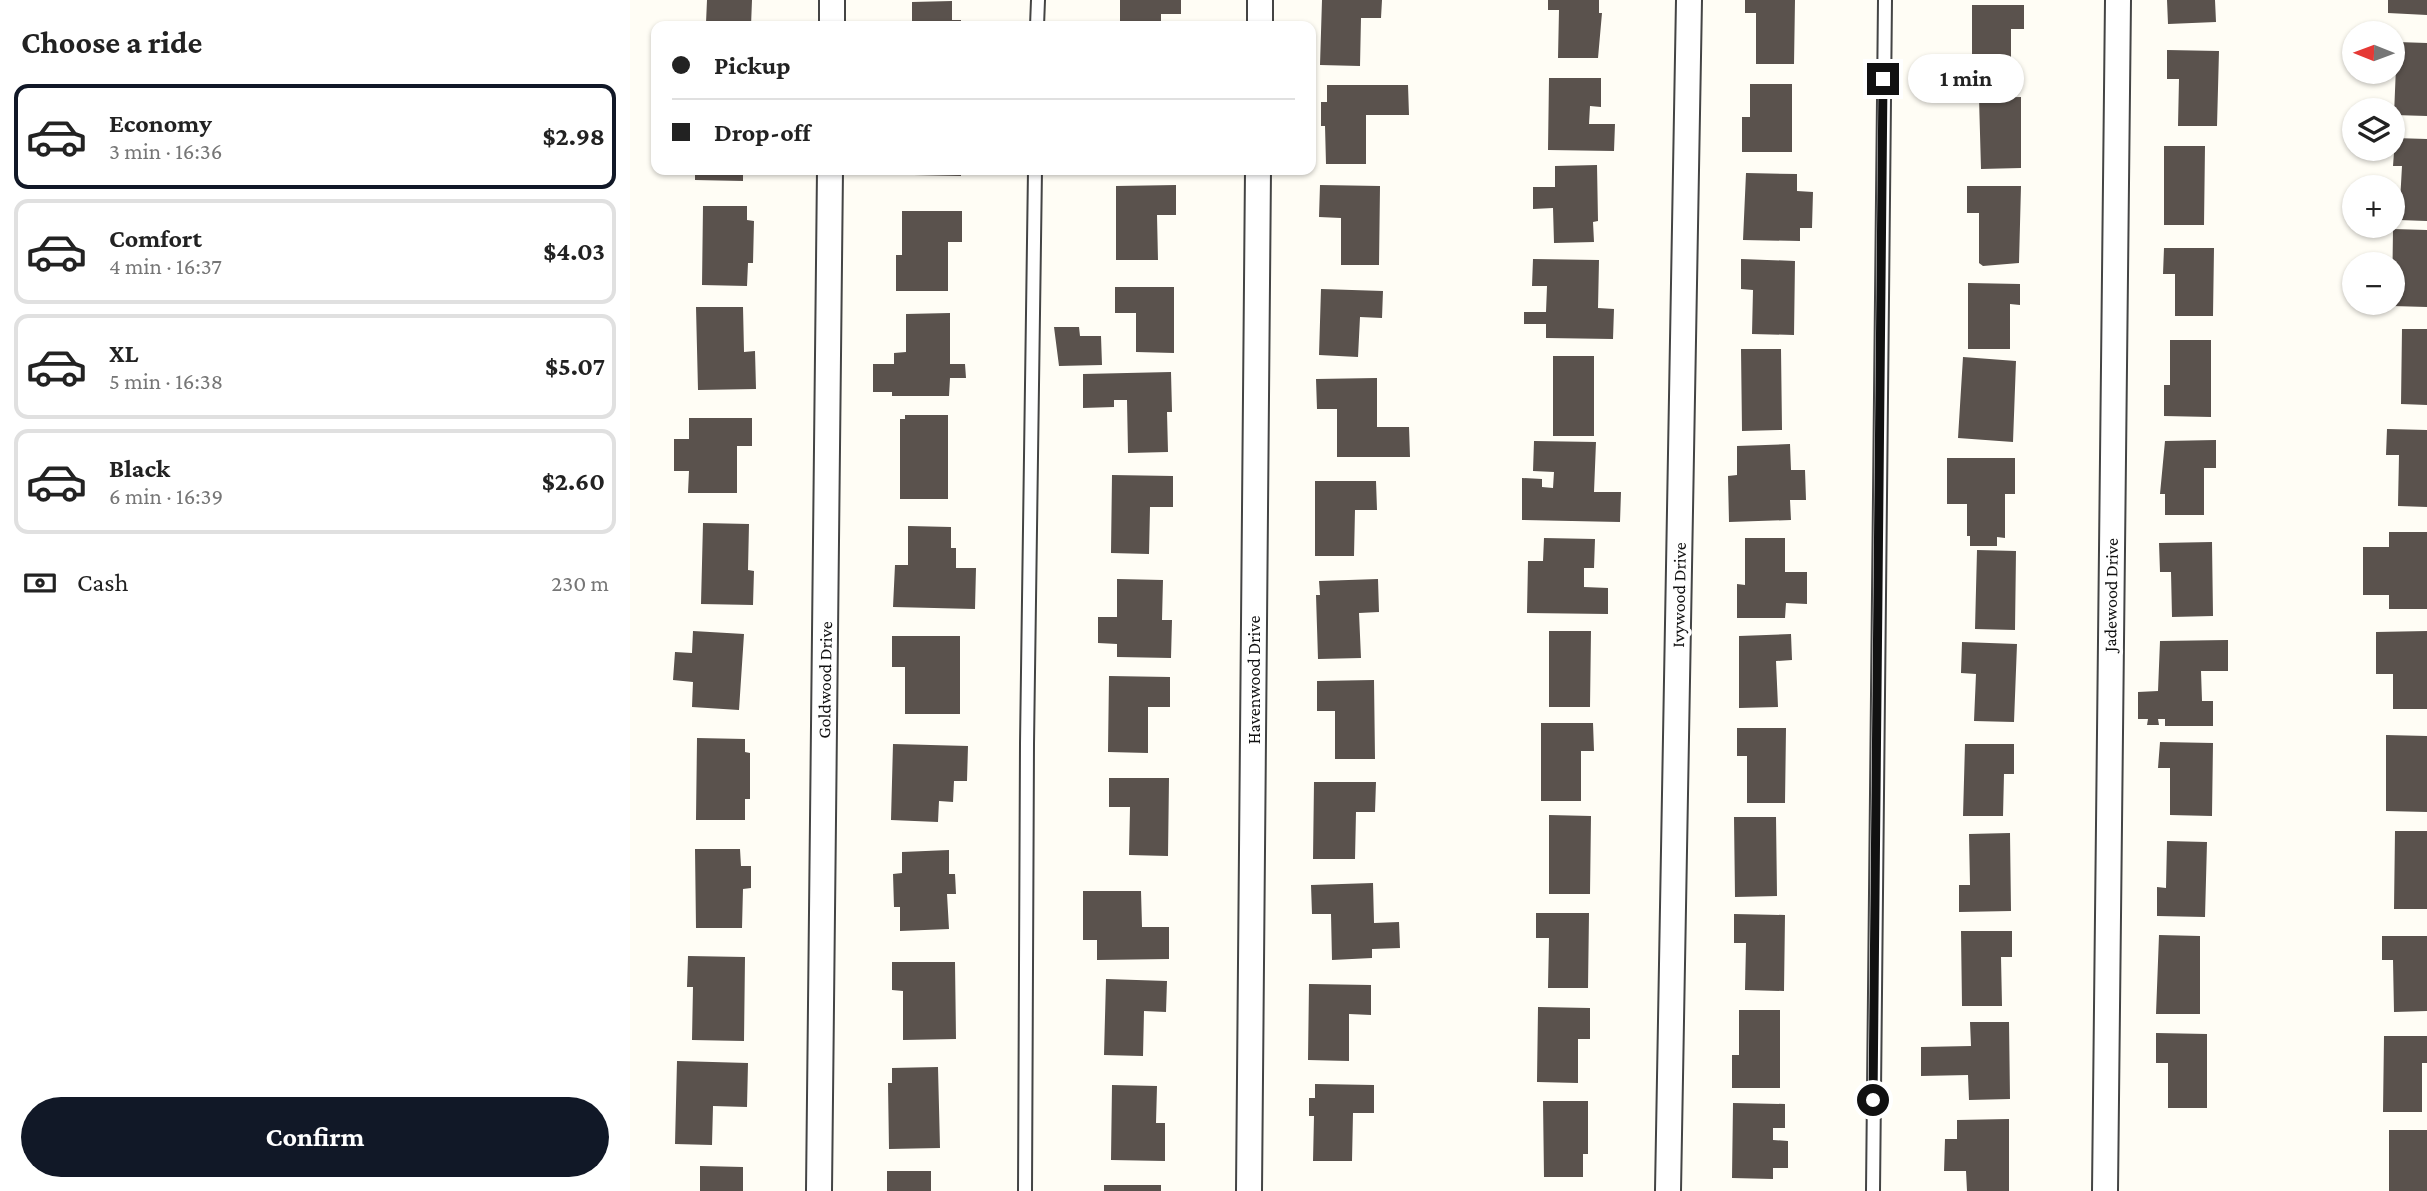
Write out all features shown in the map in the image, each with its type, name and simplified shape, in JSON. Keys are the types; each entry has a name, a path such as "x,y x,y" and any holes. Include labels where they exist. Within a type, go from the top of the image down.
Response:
{"street":[{"path":"832,0 832,21"},
{"path":"1260,0 1260,21"},
{"name":"Ivywood Drive","path":"1668,1191 1689,0"},
{"name":"Jadewood Drive","path":"2105,1191 2118,0"},
{"name":"Goldwood Drive","path":"819,1191 830,175"},
{"name":"Havenwood Drive","path":"1250,1191 1258,175"}],"lane":[{"path":"1037,21 1038,0"},
{"path":"1873,1191 1885,0"},
{"path":"1025,1191 1027,744 1035,175"}],"building":[{"path":"707,0 752,0 751,21 706,21"},
{"path":"1120,0 1181,0 1181,14 1161,14 1161,21 1120,21"},
{"path":"1322,0 1382,0 1381,18 1361,18 1360,66 1320,65"},
{"path":"1548,0 1599,0 1599,13 1602,13 1598,58 1558,58 1559,10 1548,10"},
{"path":"1745,0 1795,0 1794,64 1756,64 1756,13 1745,13"},
{"path":"2167,0 2215,0 2216,22 2168,24"},
{"path":"2388,0 2427,0 2427,15 2388,13"},
{"path":"952,1 952,20 961,21 912,21 912,2"},
{"path":"1972,5 2024,5 2024,29 2011,29 2011,79 1972,80"},
{"path":"2405,42 2427,43 2427,116 2405,115 2405,98 2395,98 2395,84 2405,84"},
{"path":"2167,50 2219,51 2217,126 2178,126 2179,79 2167,79"},
{"path":"1549,78 1601,78 1601,107 1590,106 1589,124 1615,124 1614,151 1548,150"},
{"path":"1750,84 1792,84 1792,152 1742,152 1742,117 1750,117"},
{"path":"1327,85 1408,85 1409,115 1366,115 1366,164 1326,164 1321,102 1327,102"},
{"path":"2021,97 2021,168 1981,169 1979,98"},
{"path":"2405,138 2427,139 2427,221 2405,220 2405,175 2402,175 2402,166 2393,166 2393,161 2405,161"},
{"path":"2164,146 2205,146 2204,225 2164,225"},
{"path":"1597,165 1598,221 1593,222 1594,242 1554,243 1553,208 1533,209 1533,187 1555,187 1555,166"},
{"path":"1746,173 1797,174 1797,191 1813,192 1812,228 1800,228 1800,241 1743,240"},
{"path":"695,175 743,175 743,181 695,180"},
{"path":"1176,185 1176,215 1157,215 1158,260 1116,260 1116,186"},
{"path":"1320,185 1380,186 1379,265 1341,265 1341,218 1319,217"},
{"path":"1967,186 2021,186 2019,263 1983,266 1979,263 1979,213 1967,213"},
{"path":"703,206 747,206 747,220 754,221 753,263 748,263 747,286 702,285"},
{"path":"902,211 962,211 962,242 948,242 948,291 896,291 896,255 902,255"},
{"path":"2405,229 2427,230 2427,307 2405,306 2405,252 2393,252 2393,238 2405,238"},
{"path":"2164,248 2214,248 2213,316 2175,316 2175,274 2163,274"},
{"path":"1533,259 1599,260 1598,308 1614,309 1613,339 1546,338 1546,324 1524,324 1524,312 1546,312 1547,286 1532,286"},
{"path":"1741,259 1795,261 1794,335 1752,334 1753,290 1741,289"},
{"path":"1968,283 2020,284 2020,305 2010,304 2010,349 1968,349"},
{"path":"1115,287 1174,287 1174,353 1136,352 1136,313 1115,313"},
{"path":"1321,289 1383,291 1382,318 1360,317 1358,357 1319,355"},
{"path":"696,307 743,307 744,352 755,351 756,389 698,390"},
{"path":"950,313 950,364 965,364 966,378 950,378 949,396 892,396 892,392 873,392 873,364 894,364 894,353 906,352 906,314"},
{"path":"1054,327 1079,327 1080,336 1101,336 1102,365 1059,366"},
{"path":"2402,329 2427,329 2427,405 2401,404"},
{"path":"2170,340 2211,340 2211,417 2164,416 2164,385 2170,385"},
{"path":"1741,349 1781,349 1782,430 1742,431"},
{"path":"1553,356 1594,356 1594,436 1553,436"},
{"path":"1963,357 2016,361 2013,442 1958,438"},
{"path":"1171,372 1172,412 1167,412 1168,452 1128,453 1127,400 1114,400 1114,407 1083,408 1083,374"},
{"path":"1377,378 1377,427 1409,427 1410,457 1337,457 1337,409 1317,409 1316,379"},
{"path":"905,415 948,415 948,499 900,499 900,419 905,419"},
{"path":"689,418 752,418 752,446 737,446 737,493 688,493 689,471 674,471 674,439 689,439"},
{"path":"2387,429 2427,430 2427,507 2398,506 2399,455 2386,455"},
{"path":"2216,440 2216,468 2204,468 2204,515 2165,515 2165,494 2160,494 2165,441"},
{"path":"1534,441 1596,442 1594,492 1621,492 1620,522 1522,520 1522,478 1542,479 1542,487 1553,488 1554,472 1533,471"},
{"path":"1790,444 1791,470 1805,470 1806,500 1790,500 1791,520 1729,522 1728,476 1737,475 1737,446"},
{"path":"1947,458 2015,458 2015,494 2005,494 2005,538 1997,537 1997,546 1970,546 1970,536 1967,536 1967,504 1947,504"},
{"path":"1112,475 1173,476 1173,507 1150,507 1149,554 1111,553"},
{"path":"1315,481 1376,481 1377,510 1355,510 1354,556 1315,556"},
{"path":"703,523 749,524 748,570 754,571 753,605 701,604"},
{"path":"908,526 951,527 951,548 956,548 956,568 976,568 975,609 893,607 895,565 908,565"},
{"path":"2389,532 2427,532 2427,609 2389,609 2389,595 2363,595 2363,547 2389,547"},
{"path":"1544,538 1595,539 1594,568 1584,568 1584,587 1608,588 1608,614 1527,613 1528,561 1543,561"},
{"path":"1745,538 1785,538 1785,572 1807,572 1807,604 1786,603 1785,618 1737,618 1737,584 1745,585"},
{"path":"2212,542 2213,616 2172,617 2171,572 2160,572 2159,543"},
{"path":"1977,550 2016,551 2015,630 1975,629"},
{"path":"1117,579 1163,580 1162,620 1172,620 1171,658 1117,657 1117,644 1098,643 1098,617 1117,617"},
{"path":"1378,579 1379,612 1359,613 1361,658 1318,659 1316,595 1320,595 1319,581"},
{"path":"693,631 744,634 739,710 692,707 693,682 673,680 675,652 692,653"},
{"path":"1549,631 1591,631 1590,707 1549,707"},
{"path":"2427,631 2427,709 2393,709 2393,674 2376,674 2376,632"},
{"path":"1791,634 1792,660 1776,661 1778,707 1739,708 1739,636"},
{"path":"892,636 960,636 960,714 905,714 905,667 892,667"},
{"path":"2228,640 2228,671 2201,671 2202,701 2213,701 2213,726 2165,726 2165,719 2158,719 2159,725 2147,725 2148,719 2138,719 2138,692 2158,691 2160,641"},
{"path":"1962,642 2017,644 2014,722 1974,721 1976,674 1961,673"},
{"path":"1109,676 1170,677 1170,707 1148,707 1148,753 1108,752"},
{"path":"1374,680 1375,759 1335,759 1335,711 1317,711 1317,681"},
{"path":"1541,723 1593,723 1594,751 1581,751 1581,801 1541,801"},
{"path":"1737,728 1786,728 1785,803 1747,803 1747,756 1737,756"},
{"path":"2386,735 2427,736 2427,812 2386,811"},
{"path":"697,738 745,739 745,752 750,753 750,799 745,799 745,820 696,820"},
{"path":"2160,742 2213,743 2212,816 2170,815 2170,768 2158,768"},
{"path":"893,744 968,746 967,781 954,781 953,802 939,801 938,822 891,820"},
{"path":"1965,744 2014,744 2014,774 2004,774 2003,816 1963,816"},
{"path":"1109,778 1169,778 1168,856 1129,855 1130,807 1109,807"},
{"path":"1314,782 1376,782 1375,812 1356,812 1355,859 1313,859"},
{"path":"1549,815 1591,816 1590,894 1549,894"},
{"path":"1734,817 1776,817 1777,896 1735,897"},
{"path":"2395,831 2427,831 2427,909 2394,909"},
{"path":"2010,833 2011,911 1959,912 1959,885 1970,885 1969,834"},
{"path":"2167,841 2207,842 2205,917 2157,916 2157,887 2166,888"},
{"path":"695,849 740,849 741,866 751,866 751,888 743,889 742,928 696,928"},
{"path":"949,850 949,874 955,874 956,894 947,894 949,929 900,931 900,907 894,907 893,874 902,873 902,852"},
{"path":"1373,883 1374,923 1399,922 1400,948 1372,949 1372,958 1332,960 1331,914 1312,914 1311,885"},
{"path":"1083,891 1141,891 1142,927 1169,927 1169,959 1097,960 1097,940 1083,940"},
{"path":"1536,913 1589,913 1588,988 1548,988 1549,938 1536,938"},
{"path":"1734,914 1785,915 1784,991 1745,990 1746,943 1734,943"},
{"path":"1961,931 2012,931 2012,957 2001,957 2002,1006 1962,1006"},
{"path":"2159,935 2200,936 2200,1014 2156,1014"},
{"path":"2382,936 2427,936 2427,1011 2394,1012 2393,960 2382,960"},
{"path":"688,956 745,957 744,1041 692,1040 693,987 687,987"},
{"path":"892,962 955,962 956,1039 903,1040 903,991 892,990"},
{"path":"1106,979 1167,981 1166,1012 1144,1011 1143,1056 1104,1055"},
{"path":"1309,984 1371,985 1371,1015 1349,1014 1349,1061 1308,1060"},
{"path":"1538,1007 1590,1008 1590,1039 1578,1039 1578,1083 1537,1082"},
{"path":"1739,1010 1780,1010 1780,1088 1732,1088 1732,1055 1739,1055"},
{"path":"1970,1022 2009,1022 2010,1099 1969,1100 1968,1075 1921,1076 1921,1047 1971,1046"},
{"path":"2156,1033 2207,1034 2207,1108 2168,1108 2168,1063 2156,1063"},
{"path":"2384,1036 2427,1036 2427,1063 2422,1063 2422,1112 2383,1112"},
{"path":"677,1061 748,1063 747,1107 713,1106 712,1145 675,1144"},
{"path":"938,1067 940,1148 889,1149 888,1083 892,1083 892,1068"},
{"path":"1315,1084 1374,1085 1374,1113 1353,1113 1352,1161 1313,1161 1314,1116 1309,1116 1309,1098 1315,1098"},
{"path":"1112,1085 1157,1086 1156,1123 1165,1123 1165,1161 1111,1160"},
{"path":"1543,1101 1588,1101 1588,1154 1583,1154 1583,1177 1544,1177"},
{"path":"1733,1103 1785,1104 1785,1128 1773,1128 1773,1140 1788,1141 1788,1168 1773,1168 1773,1179 1732,1178"},
{"path":"2009,1119 2009,1191 1967,1191 1966,1171 1944,1171 1945,1139 1957,1139 1957,1120"},
{"path":"2389,1130 2427,1130 2427,1191 2389,1191"},
{"path":"700,1166 743,1167 743,1191 700,1191"},
{"path":"887,1171 931,1171 931,1191 887,1191"},
{"path":"1104,1185 1161,1185 1161,1191 1104,1191"}],"route":[{"path":"1873,1100 1883,79"}]}
